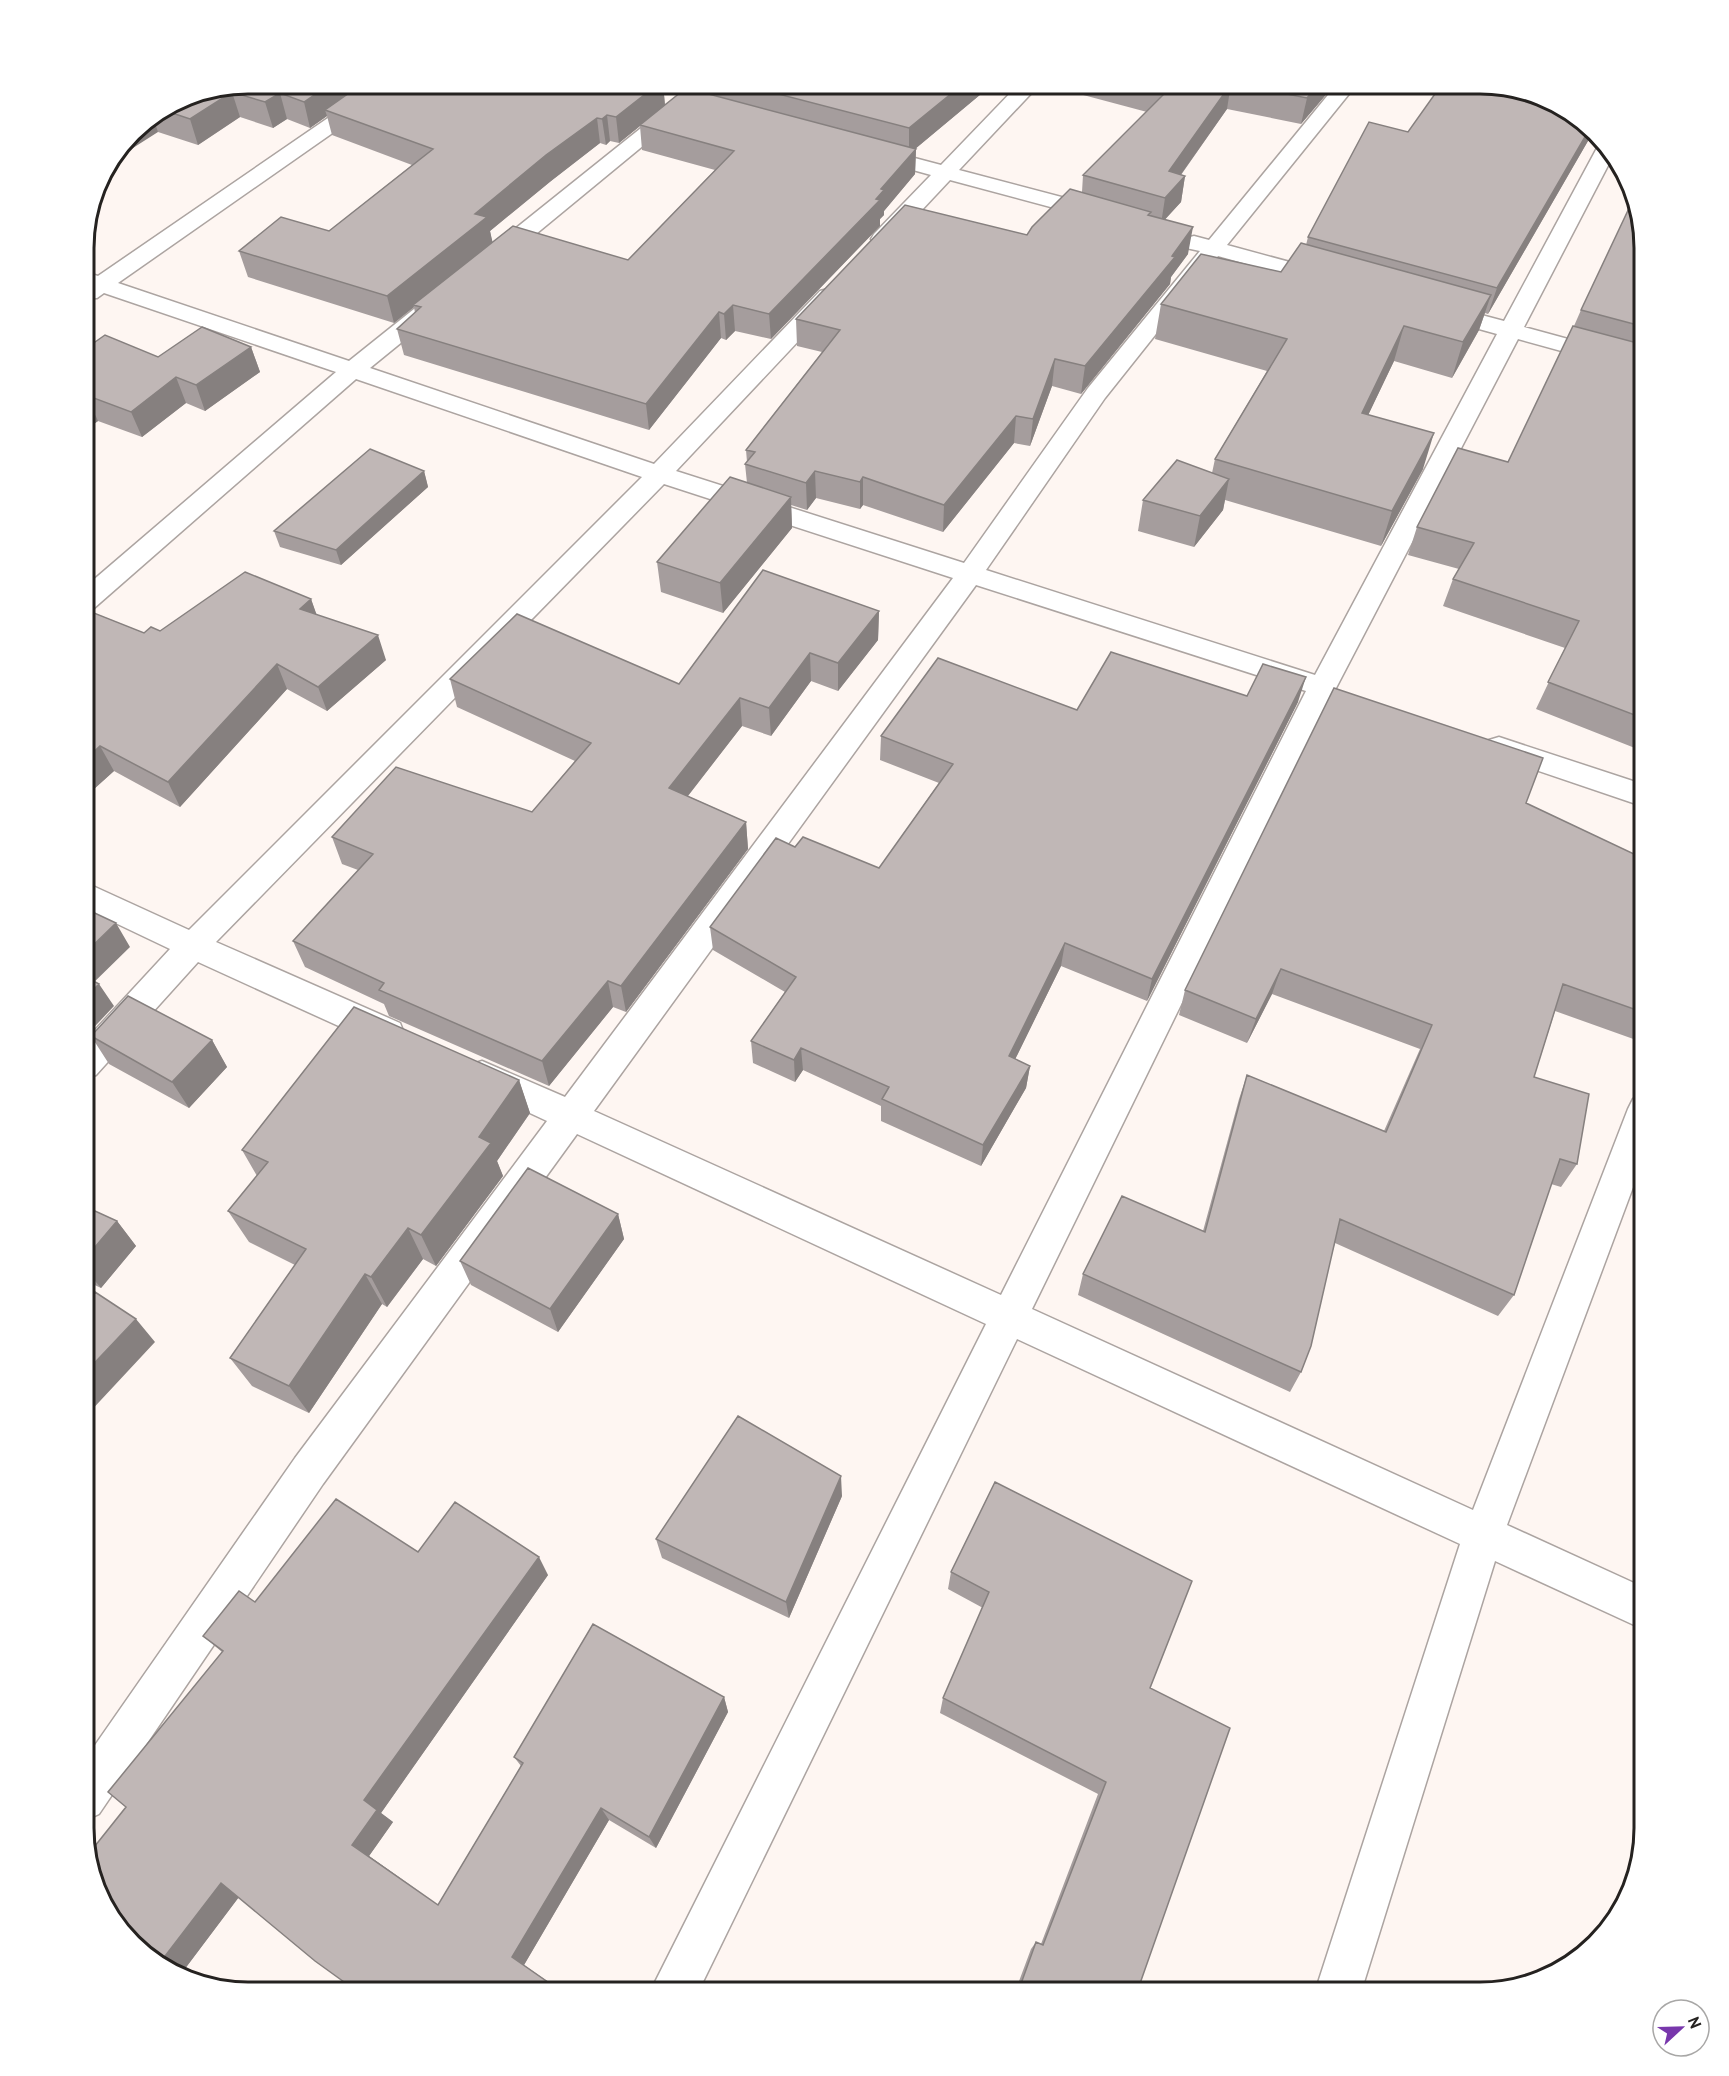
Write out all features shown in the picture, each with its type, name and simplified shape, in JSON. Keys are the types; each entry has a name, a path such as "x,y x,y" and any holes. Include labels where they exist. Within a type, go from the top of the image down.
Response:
{"street":[{"path":"95,283 376,94"},
{"path":"483,266 674,101 687,94"},
{"path":"94,1054 193,946 659,474 1020,95"},
{"path":"94,1785 309,1471 971,573 1096,393 1338,95"},
{"path":"674,101 707,110"},
{"path":"855,148 1122,221"},
{"path":"678,1982 1009,1316 1333,692 1509,330 1603,156"},
{"path":"1179,238 1350,286"},
{"path":"95,288 354,369 659,474 971,573 1333,692"},
{"path":"95,594 354,369 446,296"},
{"path":"1418,305 1634,364"},
{"path":"1479,740 1634,792"},
{"path":"95,899 193,946 420,1047"},
{"path":"452,1062 571,1114 1634,1604"},
{"path":"1341,1982 1483,1536 1634,1139"}],"building":[{"path":"278,94 265,102 241,95"},
{"path":"283,94 315,94 304,102"},
{"path":"348,94 645,94 616,117 607,115 602,119 597,118 546,155 475,214 487,217 387,296 239,251 281,217 329,231 433,149 325,110"},
{"path":"678,94 710,94 916,149 881,189 884,190 876,199 880,200 769,314 733,305 724,314 719,312 646,404 397,329 421,307 413,305 513,226 628,260 734,151 640,125"},
{"path":"780,94 950,95 909,128"},
{"path":"1163,95 1223,95 1169,171 1185,176 1165,198 1083,175"},
{"path":"1291,95 1310,95 1307,98"},
{"path":"1434,95 1491,95 1511,97 1539,106 1566,120 1585,136 1497,288 1308,237 1369,122 1408,132"},
{"path":"225,96 190,119 174,114 190,106"},
{"path":"1070,189 1151,212 1148,215 1193,227 1172,256 1175,257 1085,366 1055,359 1033,419 1016,416 944,505 863,477 860,482 815,471 806,483 745,464 755,452 746,450 840,330 796,319 905,205 1027,235 1032,227"},
{"path":"1629,209 1634,249 1634,324 1581,310"},
{"path":"1301,243 1491,295 1463,342 1404,326 1362,413 1434,433 1392,511 1215,459 1287,339 1161,304 1201,254 1281,272"},
{"path":"1573,326 1634,342 1634,715 1548,682 1579,621 1453,579 1474,543 1417,527 1458,448 1508,462"},
{"path":"202,327 251,347 196,385 176,377 131,412 95,398 95,342 105,335 158,357"},
{"path":"370,449 424,471 336,550 274,531"},
{"path":"1177,460 1229,479 1200,516 1143,500"},
{"path":"730,477 791,497 720,583 657,562"},
{"path":"763,570 879,611 838,663 810,653 769,708 740,698 669,788 746,822 621,986 608,981 542,1061 379,990 384,983 293,941 373,854 332,837 396,767 532,812 591,743 450,679 517,614 679,684"},
{"path":"245,572 311,599 300,609 378,635 318,687 277,664 168,782 100,746 95,751 95,613 144,633 151,627 160,631"},
{"path":"1111,652 1247,696 1263,664 1306,677 1152,979 1065,943 1009,1056 1030,1066 983,1145 882,1099 889,1087 801,1048 794,1060 751,1041 796,977 710,927 776,838 795,847 803,837 879,868 953,764 881,736 938,658 1077,710"},
{"path":"1334,688 1543,758 1526,803 1634,854 1634,1009 1563,984 1534,1077 1589,1094 1577,1164 1560,1159 1514,1295 1340,1219 1311,1346 1301,1372 1083,1274 1122,1196 1205,1232 1247,1075 1386,1132 1432,1025 1281,969 1256,1019 1185,990"},
{"path":"95,913 116,923 95,944"},
{"path":"128,996 212,1040 172,1082 94,1038 95,1032"},
{"path":"354,1007 519,1080 479,1137 491,1143 421,1235 408,1228 371,1277 365,1274 289,1386 230,1358 306,1249 228,1211 268,1162 242,1150"},
{"path":"528,1168 618,1214 550,1309 460,1261"},
{"path":"94,1211 117,1221 94,1248"},
{"path":"94,1293 136,1319 94,1363"},
{"path":"738,1416 841,1476 786,1602 656,1539"},
{"path":"995,1482 1192,1581 1150,1688 1230,1728 1141,1982 1022,1982 1036,1942 1043,1945 1106,1782 943,1698 989,1592 951,1572"},
{"path":"336,1499 418,1552 455,1502 539,1557 364,1800 377,1810 352,1845 438,1905 523,1763 514,1757 593,1624 724,1697 649,1837 601,1808 512,1957 548,1982 344,1982 315,1961 221,1883 165,1957 147,1943 120,1913 106,1886 96,1845 126,1807 108,1792 223,1651 203,1636 239,1591 255,1602"}]}
